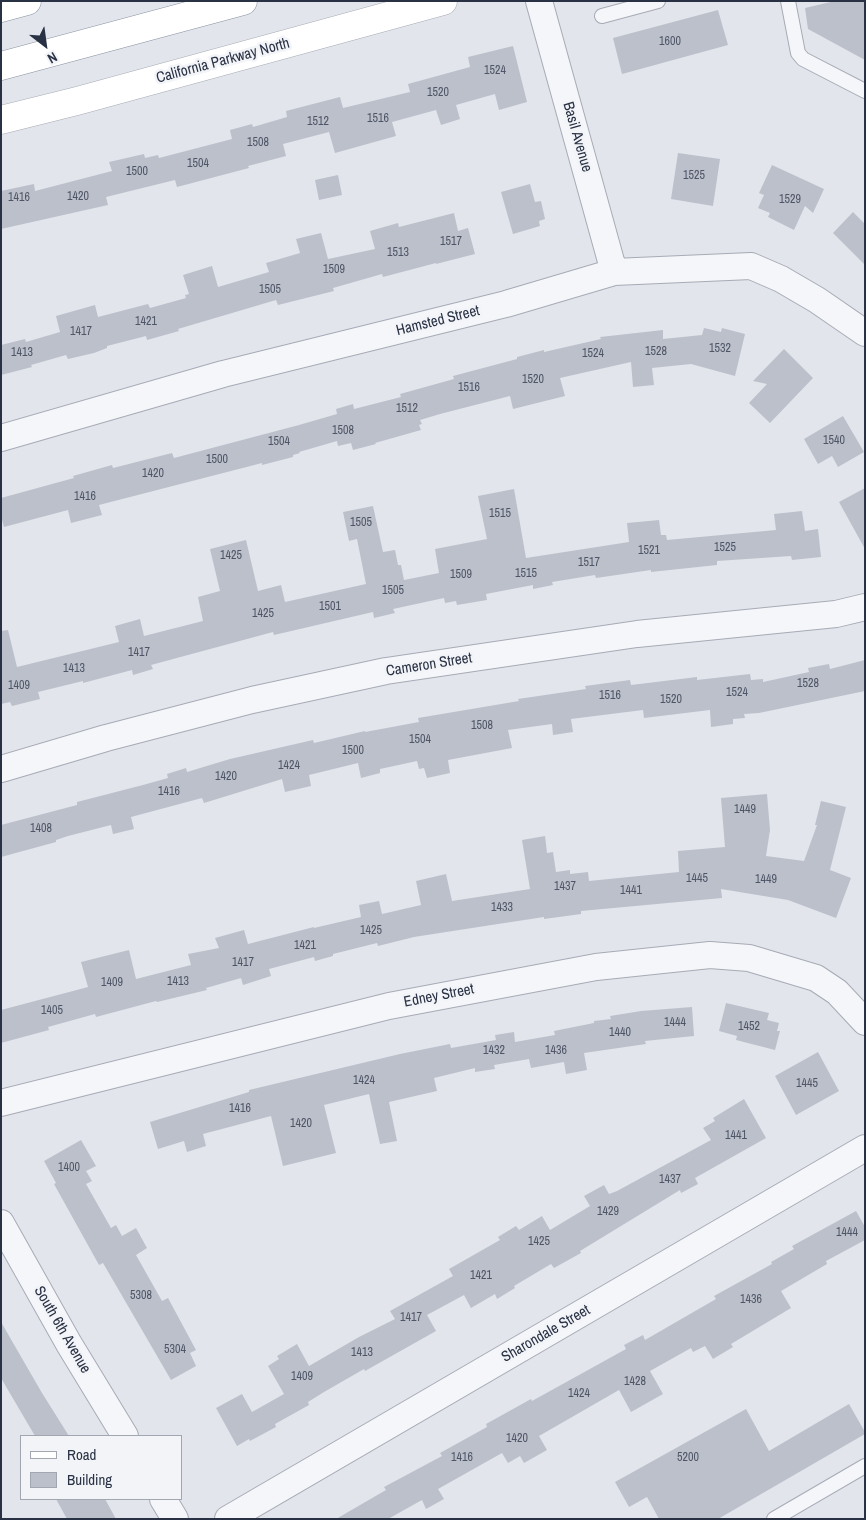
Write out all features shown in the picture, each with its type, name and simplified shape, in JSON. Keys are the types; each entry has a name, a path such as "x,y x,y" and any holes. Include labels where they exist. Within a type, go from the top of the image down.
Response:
{"main road":[{"path":"1,8 27,1"},
{"path":"1,66 243,1"},
{"name":"California Parkway North","path":"1,120 444,1"}],"street":[{"name":"Basil Avenue","path":"539,1 614,272"},
{"name":"Hamsted Street","path":"1,438 223,374 506,304 614,272 752,266 781,279 817,300 865,333"},
{"name":"Cameron Street","path":"1,769 106,738 252,700 386,671 637,634 836,614 865,607"},
{"name":"Edney Street","path":"1,1103 389,1006 596,966 710,955 749,958 816,978 837,992 865,1022"},
{"name":"Sharondale Street","path":"228,1519 865,1148"},
{"name":"South 6th Avenue","path":"1,1223 69,1344 124,1435"},
{"path":"164,1500 175,1519"}],"lane":[{"path":"602,16 658,1"},
{"path":"788,1 798,53 803,59 865,91"},
{"path":"774,1519 865,1466"}],"building":[{"path":"835,1 865,1 865,60 808,29 805,8"},
{"path":"718,10 728,45 622,74 613,38"},
{"path":"513,46 527,102 499,110 495,94 456,105 460,119 441,125 436,110 392,122 396,136 335,153 329,132 283,144 286,156 248,166 249,168 177,187 175,180 106,197 108,205 1,229 1,191 34,184 35,191 112,171 109,162 144,154 145,158 158,155 159,158 232,139 230,130 252,124 253,127 287,117 286,111 340,97 343,108 410,92 408,84 470,67 468,57"},
{"path":"678,153 720,159 713,206 671,199"},
{"path":"772,165 824,189 813,213 805,206 794,230 768,217 770,213 758,208 764,195 759,193"},
{"path":"338,175 342,195 319,200 315,180"},
{"path":"530,184 535,202 541,201 545,219 539,221 540,226 513,234 501,192"},
{"path":"853,212 865,224 865,265 833,233"},
{"path":"454,213 458,231 468,228 475,254 383,277 382,274 333,288 334,291 278,305 276,300 147,340 146,336 107,346 107,348 94,353 68,359 66,355 1,375 1,345 25,339 26,342 60,332 56,316 95,305 98,317 148,304 150,308 186,298 185,295 189,294 183,275 212,266 218,287 269,272 266,263 300,253 296,239 321,233 328,259 375,249 370,231 398,223 399,227"},
{"path":"704,328 721,332 722,328 745,334 735,376 691,364 652,368 654,385 633,387 631,362 560,378 565,396 513,409 510,396 420,420 422,424 419,425 421,430 376,444 353,450 351,443 338,446 337,441 299,452 293,455 293,457 262,465 262,463 99,505 102,515 71,523 68,510 4,527 1,516 1,498 74,478 73,476 112,465 113,468 172,453 174,458 299,425 337,414 336,409 353,404 354,409 401,397 400,394 454,379 453,376 544,350 544,352 601,339 600,337 663,330 663,339 702,335"},
{"path":"784,349 813,378 770,423 749,403 767,384 753,381"},
{"path":"843,416 864,452 838,467 832,456 818,464 804,439"},
{"path":"865,488 865,549 839,502"},
{"path":"514,489 526,558 629,542 627,523 659,520 661,535 666,535 667,540 776,530 774,514 802,511 805,531 818,529 821,557 792,560 791,556 717,561 717,565 651,572 651,570 596,578 595,575 552,582 553,585 533,589 533,585 486,594 487,600 457,605 456,601 445,603 444,598 393,609 395,613 374,618 373,612 274,635 273,632 151,665 153,669 133,675 132,670 38,692 40,699 12,706 10,702 1,704 1,631 8,630 17,667 119,642 115,626 140,619 144,636 203,621 198,597 220,591 210,549 246,540 258,591 281,585 285,602 366,584 357,539 349,541 343,512 373,506 383,552 395,550 404,580 439,573 435,549 487,539 478,496"},
{"path":"865,660 865,691 759,713 744,714 745,718 733,719 733,724 711,727 710,710 644,718 643,710 571,719 573,732 553,735 552,724 508,730 512,748 448,760 450,773 427,778 424,768 419,769 417,761 380,769 380,773 361,778 358,763 309,775 311,786 285,792 282,779 204,803 202,798 131,817 134,829 113,834 111,825 1,857 1,825 77,805 77,802 168,778 167,774 186,768 187,772 230,759 313,740 314,743 365,731 419,722 418,718 519,701 518,699 586,689 585,686 630,680 631,685 697,677 697,680 750,674 751,680 763,679 763,682 809,672 808,668 829,664 830,669"},
{"path":"767,794 770,830 766,856 804,861 817,825 815,825 821,801 846,807 830,870 851,878 836,918 788,900 721,889 722,898 581,911 581,914 544,919 544,917 414,937 378,946 377,943 333,954 333,956 315,961 314,957 269,969 271,976 243,985 241,978 206,988 207,990 96,1017 95,1014 48,1027 49,1030 1,1043 1,1010 88,987 81,962 129,950 136,979 191,965 188,954 219,948 215,938 244,930 248,944 361,917 359,905 379,901 382,914 421,905 416,881 446,874 452,901 530,889 522,840 545,836 547,853 553,852 556,872 570,870 570,874 588,872 589,881 679,872 678,851 725,847 721,798"},
{"path":"726,1003 769,1013 767,1020 779,1023 777,1031 780,1031 775,1050 736,1040 737,1036 719,1031"},
{"path":"692,1007 694,1036 645,1041 646,1044 584,1053 587,1070 566,1074 564,1062 531,1068 529,1059 494,1065 495,1069 475,1072 475,1068 434,1078 437,1091 389,1102 397,1141 380,1144 369,1094 324,1105 336,1153 283,1166 271,1116 203,1134 206,1146 187,1152 184,1141 158,1149 150,1122 249,1092 249,1090 400,1054 450,1044 451,1048 496,1040 495,1035 514,1032 515,1042 555,1035 554,1031 594,1023 594,1021 611,1019 610,1016 641,1011"},
{"path":"818,1052 839,1091 796,1115 775,1076"},
{"path":"744,1099 766,1138 695,1178 698,1184 681,1193 680,1190 580,1251 581,1253 554,1268 551,1264 514,1286 515,1288 497,1299 495,1294 471,1308 464,1295 427,1315 436,1331 324,1392 308,1402 309,1405 275,1424 276,1427 237,1446 216,1408 242,1394 252,1412 284,1394 268,1366 279,1359 277,1356 297,1344 309,1366 395,1319 390,1311 453,1276 449,1269 500,1240 498,1237 516,1226 519,1230 542,1216 550,1230 590,1206 584,1196 604,1185 609,1194 617,1191 711,1140 703,1128 715,1121 713,1118"},
{"path":"81,1140 96,1166 86,1171 92,1181 86,1184 111,1228 116,1225 122,1236 136,1228 147,1248 136,1255 162,1301 168,1298 196,1350 190,1353 196,1366 171,1380 103,1263 99,1265 54,1184 56,1183 44,1161"},
{"path":"856,1211 865,1227 865,1240 826,1261 827,1264 781,1291 791,1308 731,1344 733,1347 713,1359 705,1346 693,1352 691,1348 650,1371 663,1394 631,1412 619,1390 539,1436 547,1450 524,1463 520,1456 508,1463 502,1453 438,1489 444,1499 426,1509 422,1500 388,1519 336,1519 386,1490 384,1487 442,1456 440,1453 487,1427 486,1424 626,1349 624,1345 643,1335 645,1340 716,1299 714,1296 772,1264 771,1262 794,1249 792,1246"},
{"path":"1,1322 68,1435 34,1435 1,1378"},
{"path":"849,1404 865,1434 718,1519 659,1519 647,1497 629,1507 615,1482 746,1409 769,1451"},
{"path":"57,1500 106,1500 116,1519 67,1519"}]}
